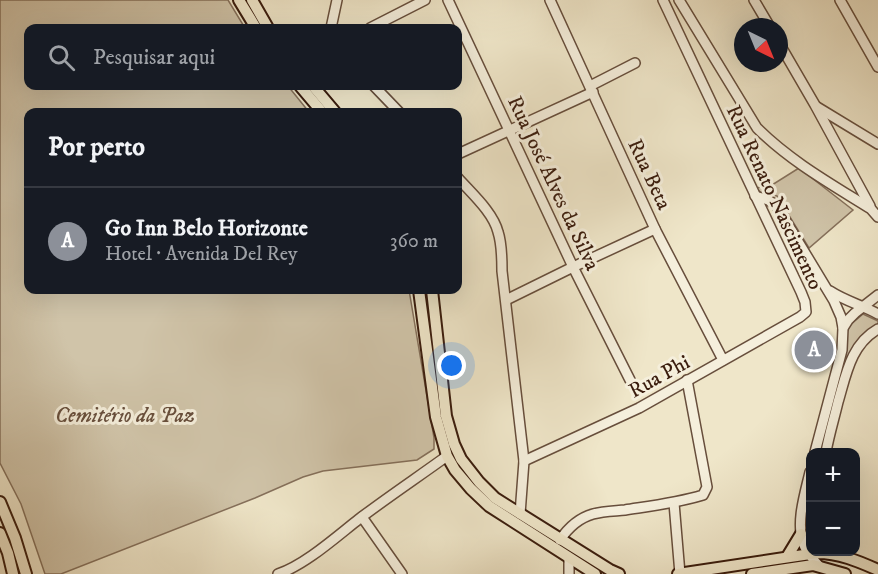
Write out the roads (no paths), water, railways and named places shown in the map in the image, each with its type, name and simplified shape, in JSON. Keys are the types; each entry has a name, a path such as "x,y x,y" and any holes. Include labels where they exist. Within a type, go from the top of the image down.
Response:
{"main road":[{"path":"239,0 254,24"},
{"path":"252,0 266,24"},
{"path":"303,90 318,108"},
{"path":"316,90 332,108"},
{"path":"420,294 436,417 447,456 455,470 489,506 595,574"},
{"path":"432,294 446,416 461,459 478,482 495,498 560,540 619,574"},
{"path":"0,502 15,538 26,574"},
{"path":"0,533 13,574"},
{"path":"787,557 801,534"},
{"path":"679,574 806,554"},
{"path":"842,556 878,570"},
{"path":"752,574 813,565 845,574"}],"street":[{"path":"332,24 337,0"},
{"path":"378,24 425,0"},
{"name":"Rua José Alves da Silva","path":"448,0 459,24"},
{"name":"Rua Beta","path":"550,0 655,229 723,360"},
{"name":"Rua Renato Nascimento","path":"663,0 801,292 807,307 806,312"},
{"path":"680,0 757,128 774,145 812,173 871,209"},
{"path":"754,0 765,18"},
{"path":"840,0 878,67"},
{"name":"Rua José Alves da Silva","path":"462,30 573,267 630,380"},
{"path":"788,58 871,209 878,217"},
{"path":"462,152 591,89 635,63"},
{"path":"379,90 395,108"},
{"path":"815,105 878,144"},
{"path":"462,182 488,211 494,221 501,245 524,461 520,514"},
{"path":"755,196 776,205 838,308 843,328 842,350 816,448"},
{"path":"506,300 655,229"},
{"path":"828,290 848,301 878,311"},
{"path":"843,328 848,320 878,295"},
{"name":"Rua Phi","path":"524,461 639,408 806,312"},
{"path":"827,448 848,365 860,346 878,329"},
{"path":"560,540 572,525 593,514 674,503 703,495 707,487 687,380"},
{"path":"278,574 319,551 447,456"},
{"path":"806,492 801,534 806,549"},
{"path":"674,503 679,574"},
{"path":"362,517 402,574"},
{"path":"811,556 819,566"},
{"path":"569,558 569,574"}],"place":[{"name":"Go Inn Belo Horizonte","path":"814,350"}],"park label":[{"name":"Cemitério da Paz","path":"125,415"}]}
